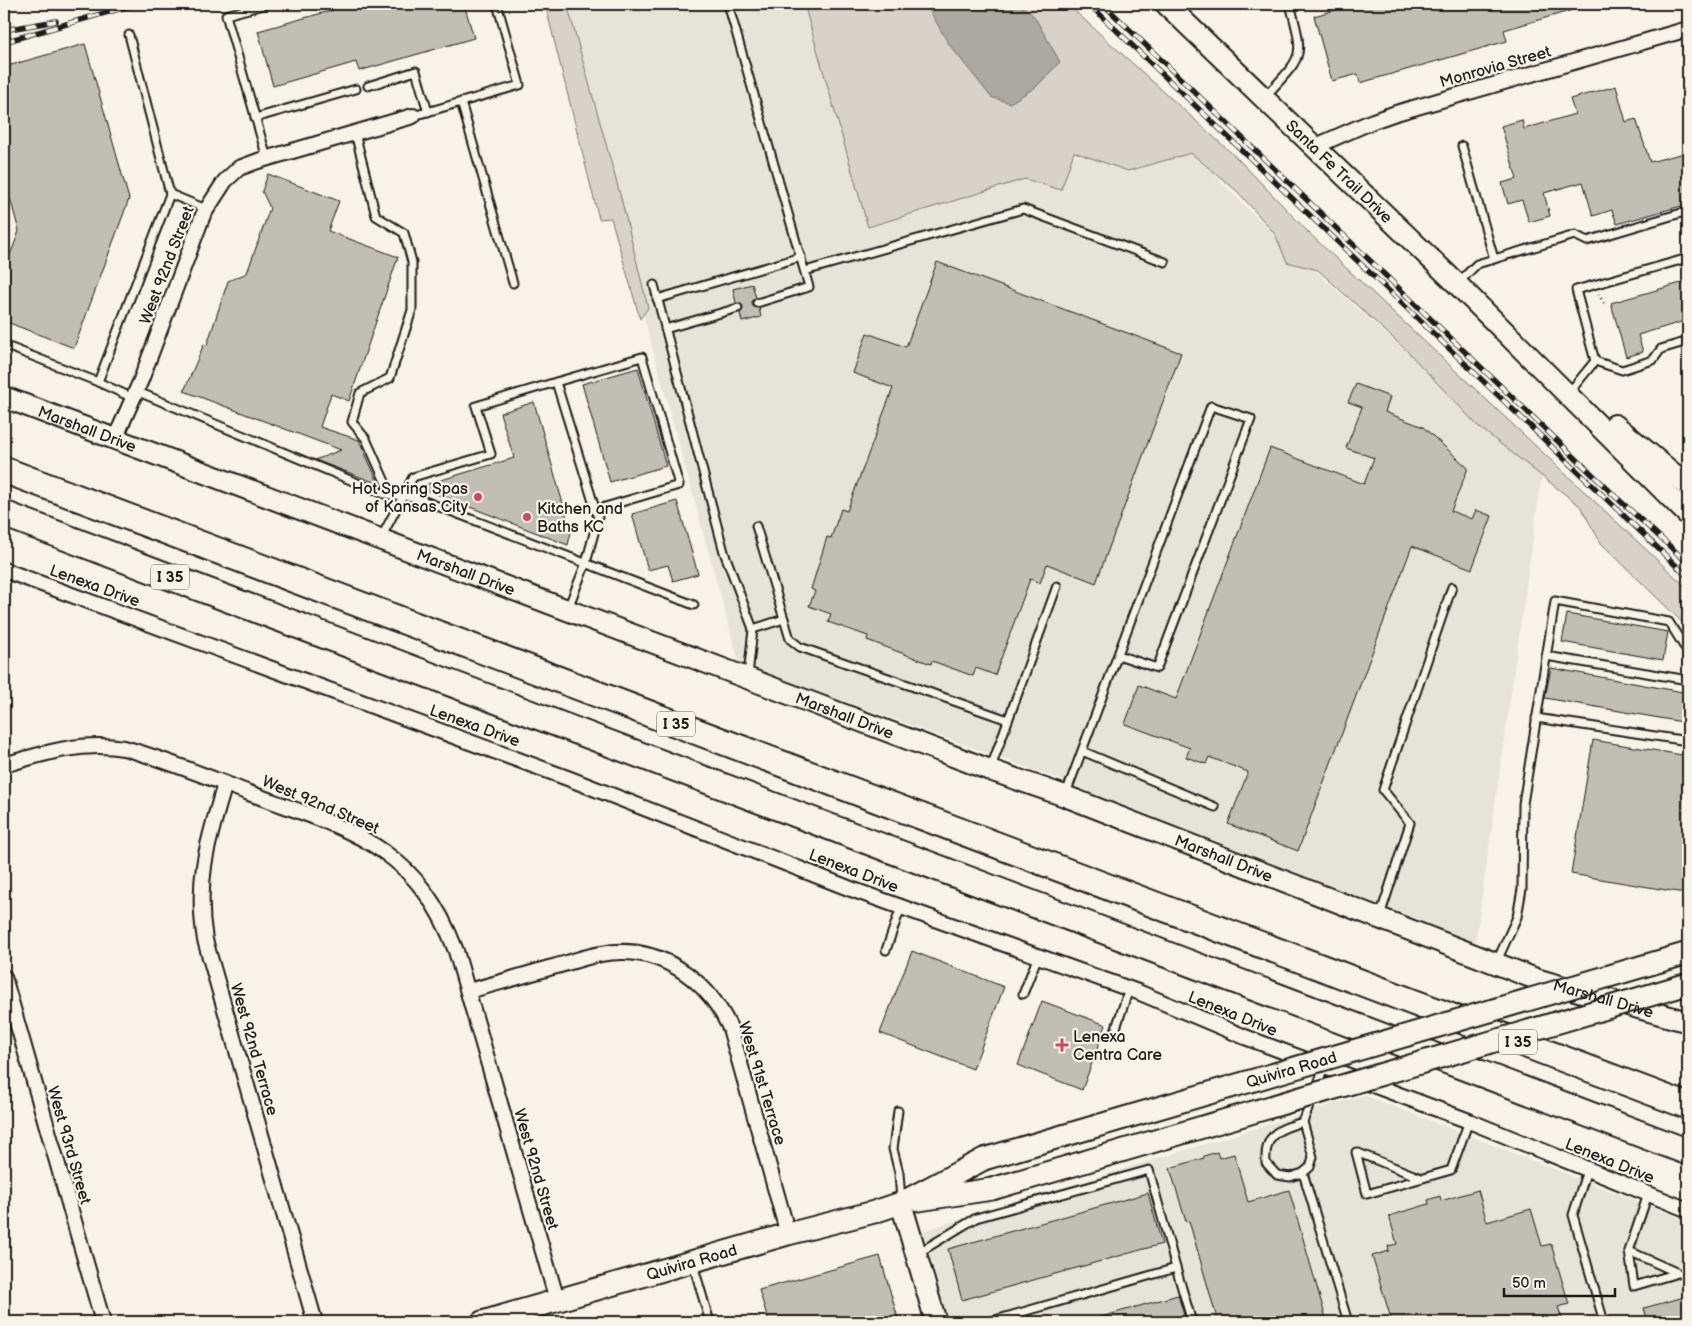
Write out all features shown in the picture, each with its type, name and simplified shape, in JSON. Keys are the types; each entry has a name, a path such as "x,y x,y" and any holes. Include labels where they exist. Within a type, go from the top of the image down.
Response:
{"highway":[{"name":"I 35","path":"4,470 1688,1106"},
{"name":"I 35","path":"4,514 1688,1152"},
{"path":"1587,1114 1688,1161"}],"main road":[{"name":"Quivira Road","path":"901,1203 984,1159 1688,953"},
{"name":"Quivira Road","path":"482,1322 901,1203 992,1189 1688,984"}],"street":[{"name":"Santa Fe Trail Drive","path":"1177,7 1264,97 1514,340 1688,515"},
{"name":"Monrovia Street","path":"1316,146 1396,113 1688,29"},
{"name":"West 92nd Street","path":"115,439 206,209 225,181 239,168 267,158 413,116"},
{"name":"Santa Fe Trail Drive","path":"1514,340 1572,389 1685,477"},
{"name":"Marshall Drive","path":"4,397 748,679 990,770 1065,796 1536,979 1688,1022"},
{"name":"Lenexa Drive","path":"4,570 570,779 901,907 1129,989 1324,1068 1469,1121 1688,1210"},
{"name":"West 92nd Street","path":"4,765 70,747 110,746 143,753 360,836 402,864 434,903 448,929 468,991 557,1300"},
{"name":"West 92nd Terrace","path":"225,784 206,845 201,879 201,914 204,931 316,1322"},
{"name":"West 91st Terrace","path":"468,991 602,954 628,952 655,957 679,968 696,980 721,1010 730,1028 788,1234"},
{"name":"West 93rd Street","path":"4,977 103,1322"},
{"path":"901,1203 936,1322"}],"lane":[{"path":"267,4 226,15 267,158"},
{"path":"413,116 520,85 497,4"},
{"path":"728,4 809,288 757,302"},
{"path":"1264,97 1296,62 1300,43 1290,4"},
{"path":"1686,4 1688,10"},
{"path":"98,382 170,194 129,36"},
{"path":"368,86 416,71 428,112"},
{"path":"255,118 356,89"},
{"path":"461,102 513,283"},
{"path":"355,133 376,216 404,233 412,262 412,310 390,378 360,393 352,422 366,439 391,494"},
{"path":"1462,146 1494,259"},
{"path":"170,194 206,209"},
{"path":"805,271 1024,209 1165,262"},
{"path":"1457,284 1477,264 1576,235 1587,241 1688,211"},
{"path":"658,299 801,257"},
{"path":"1595,362 1576,290 1688,258"},
{"path":"654,285 724,552 753,629 748,679"},
{"path":"665,329 738,308"},
{"path":"1595,362 1622,370 1653,360 1662,349 1688,341"},
{"path":"4,345 134,394 384,494 414,497 694,605"},
{"path":"381,540 401,496 413,477 491,454 476,406 642,357 679,485 595,510"},
{"path":"1572,389 1595,362"},
{"path":"556,382 598,518 586,563 567,610"},
{"path":"1065,796 1211,406 1251,419 1158,668 1118,655"},
{"path":"756,526 790,638 800,647 1008,720"},
{"path":"990,770 1057,586"},
{"path":"1379,918 1410,823 1383,790 1452,587"},
{"path":"1496,964 1517,918 1522,889 1523,804 1555,601 1669,622 1688,653"},
{"path":"753,629 784,620"},
{"path":"1546,656 1688,680"},
{"path":"1536,718 1688,741"},
{"path":"1082,752 1215,807"},
{"path":"886,950 901,907"},
{"path":"1023,994 1038,956"},
{"path":"1114,1034 1129,989"},
{"path":"1303,1122 1282,1128 1272,1137 1265,1149 1266,1162 1277,1175 1290,1177 1303,1173 1310,1167 1313,1157 1303,1122 1324,1068"},
{"path":"898,1111 893,1149 899,1173 901,1203"},
{"path":"1421,1178 1356,1152 1367,1194 1451,1170 1469,1121"},
{"path":"916,1254 976,1218 1149,1170 1192,1322"},
{"path":"1587,1170 1573,1215 1604,1322"},
{"path":"1303,1173 1348,1322"},
{"path":"1630,1251 1678,1273 1634,1286 1630,1251 1648,1194"},
{"path":"693,1261 710,1322"},
{"path":"988,1322 1176,1268"}],"path":[{"path":"1596,292 1604,303"}],"shaded area":[{"path":"545,4 567,4 621,198 648,308 640,319 611,218 599,219"},
{"path":"558,4 803,4 873,218 1076,156 1194,154 1259,220 1542,474 1475,945 1048,775 739,663"},
{"path":"804,4 1067,4 1238,159 1310,234 1688,589 1688,628 1601,543 1580,506 1479,427 1405,349 1318,270 1287,262 1275,234 1238,192 1191,153 1128,171 1074,152 1061,190 1025,179 868,227"},
{"path":"926,4 1020,4 1034,16 1060,62 1036,87 1010,103 991,97 948,43"},
{"path":"1364,1095 1688,1221 1688,1322 949,1322 922,1231"}],"building":[{"path":"338,4 464,4 474,38 359,71 356,62 273,86 258,31 340,8"},
{"path":"1337,4 1583,4 1583,7 1504,30 1507,41 1360,83 1358,74 1332,81 1314,16 1339,9"},
{"path":"85,44 129,199 74,348 4,321 4,272 19,231 4,176 4,67"},
{"path":"1616,86 1626,122 1636,119 1650,162 1684,153 1688,166 1688,204 1617,224 1612,210 1593,216 1583,182 1544,193 1550,216 1529,222 1522,200 1508,204 1502,183 1517,179 1501,126 1522,120 1524,129 1575,114 1570,99"},
{"path":"268,174 339,201 328,231 398,257 349,401 331,394 320,427 359,440 379,484 315,460 341,450 184,391 204,344 207,345 228,281 247,273 270,208 262,191"},
{"path":"937,262 1181,353 1096,583 1047,564 1040,583 1030,579 995,675 976,668 973,676 932,661 931,664 867,640 868,636 828,622 831,614 809,606 815,591 811,589 827,537 831,538 841,509 847,511 893,388 853,373 867,333 906,347"},
{"path":"1688,281 1688,320 1638,335 1643,352 1626,357 1611,303"},
{"path":"752,284 756,298 752,304 759,308 761,317 742,322 740,313 743,306 736,303 733,289"},
{"path":"638,368 666,466 610,482 582,384"},
{"path":"1356,384 1390,397 1385,412 1423,427 1468,468 1451,511 1472,519 1476,510 1492,516 1472,569 1412,546 1298,851 1228,824 1248,772 1209,757 1206,764 1186,757 1190,748 1125,724 1139,685 1176,699 1270,448 1364,484 1374,458 1346,448 1362,407 1348,402"},
{"path":"534,402 571,532 568,545 418,487 514,458 500,413"},
{"path":"677,501 698,574 673,581 668,565 648,570 632,514"},
{"path":"1567,614 1668,632 1663,660 1562,642"},
{"path":"1551,668 1688,693 1688,723 1545,698"},
{"path":"1593,740 1688,756 1688,870 1684,893 1571,874"},
{"path":"912,951 1004,987 973,1069 880,1033"},
{"name":"Lenexa Centra Care","path":"1042,1001 1106,1025 1082,1090 1018,1065"},
{"path":"1217,1152 1219,1158 1234,1154 1248,1202 1289,1190 1327,1322 1218,1322 1189,1221 1186,1222 1170,1168"},
{"path":"1478,1190 1487,1222 1531,1209 1542,1246 1551,1244 1569,1304 1558,1307 1563,1322 1392,1322 1372,1256 1389,1251 1388,1246 1397,1244 1389,1216 1429,1204 1428,1200 1440,1196 1441,1201"},
{"path":"1148,1193 1162,1244 962,1300 948,1249"},
{"path":"880,1256 899,1322 769,1322 759,1290"},
{"path":"1178,1295 1186,1322 1094,1322 1094,1319"},
{"path":"1688,1296 1688,1322 1648,1322 1644,1308"}],"railway":[{"path":"4,42 136,4"},
{"path":"1089,4 1688,577"},
{"path":"1103,4 1617,498 1688,563"},
{"path":"4,30 56,21"}],"place":[{"name":"Hot Spring Spas of Kansas City","path":"478,497"},
{"name":"Kitchen and Baths KC","path":"527,517"},
{"name":"Lenexa Centra Care","path":"1062,1045"}]}
